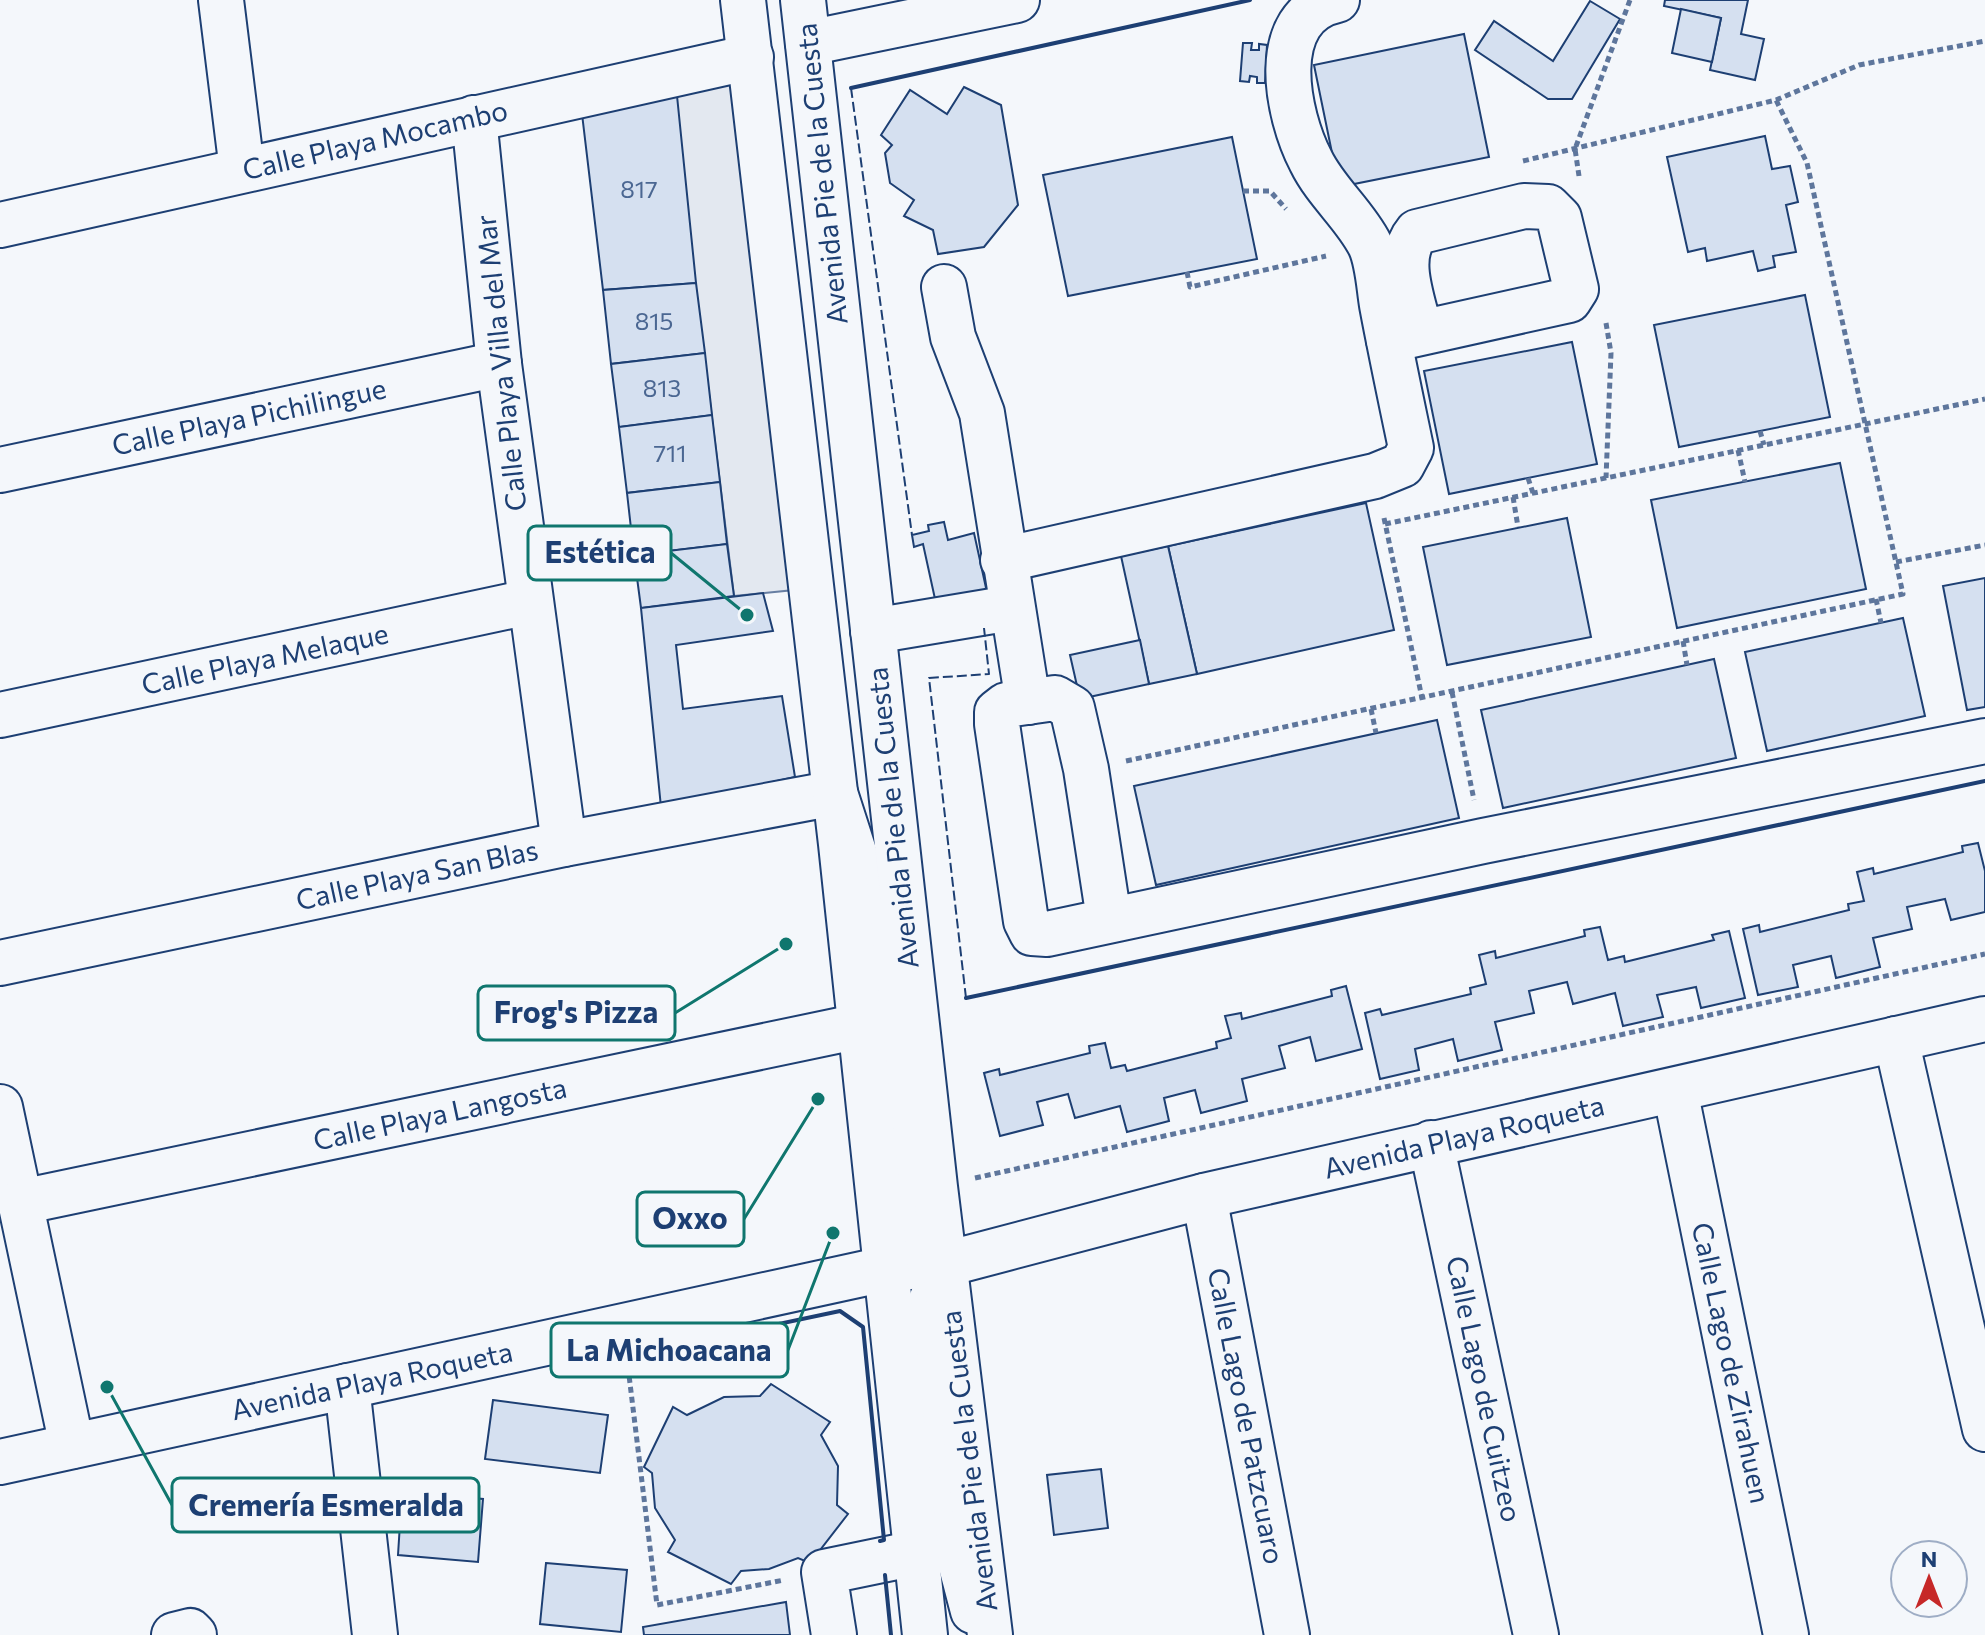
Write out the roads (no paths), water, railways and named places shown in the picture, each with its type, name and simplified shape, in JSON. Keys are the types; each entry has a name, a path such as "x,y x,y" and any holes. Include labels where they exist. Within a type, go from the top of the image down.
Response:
{"street":[{"path":"221,0 242,170"},
{"name":"Avenida Pie de la Cuesta","path":"743,0 835,793 925,1635"},
{"name":"Avenida Pie de la Cuesta","path":"803,0 935,1187 990,1635"},
{"name":"Calle Playa Mocambo","path":"0,225 808,43 1017,0"},
{"path":"1003,560 1375,476 1402,465 1411,448 1404,336 1371,246 1311,162 1300,137 1292,94 1288,52 1292,34 1303,21 1337,0"},
{"name":"Calle Playa Villa del Mar","path":"474,118 499,364 564,844"},
{"path":"944,287 953,337 982,413 1028,702"},
{"name":"Calle Playa Pichilingue","path":"0,470 499,364"},
{"name":"Calle Playa Melaque","path":"0,715 529,602"},
{"path":"873,631 1011,608"},
{"path":"1109,919 1086,769 1072,708 1055,698 1006,705 997,712 1026,921 1032,933 1047,934 1483,841 1985,741"},
{"path":"835,793 886,951 913,1207 885,1269"},
{"name":"Calle Playa San Blas","path":"0,963 564,844 835,793"},
{"name":"Avenida Playa Roqueta","path":"0,1462 885,1269 946,1264 1204,1196 1985,1019"},
{"name":"Calle Playa Langosta","path":"21,1202 860,1026"},
{"path":"1896,1039 1985,1429"},
{"name":"Calle Lago de Zirahuen","path":"1675,1090 1786,1635"},
{"path":"0,1107 72,1446"},
{"name":"Calle Lago de Cuitzeo","path":"1431,1143 1536,1635"},
{"name":"Calle Lago de Patzcuaro","path":"1204,1196 1287,1635"},
{"path":"946,1264 922,1323 944,1501 980,1635"},
{"path":"347,1386 375,1635"},
{"path":"834,1635 824,1572 916,1553"},
{"path":"174,1635 190,1631 194,1635"}],"place":[{"name":"Estética","path":"747,615"},
{"name":"Frog's Pizza","path":"786,944"},
{"name":"Oxxo","path":"818,1099"},
{"name":"La Michoacana","path":"833,1233"},
{"name":"Cremería Esmeralda","path":"107,1387"}]}
